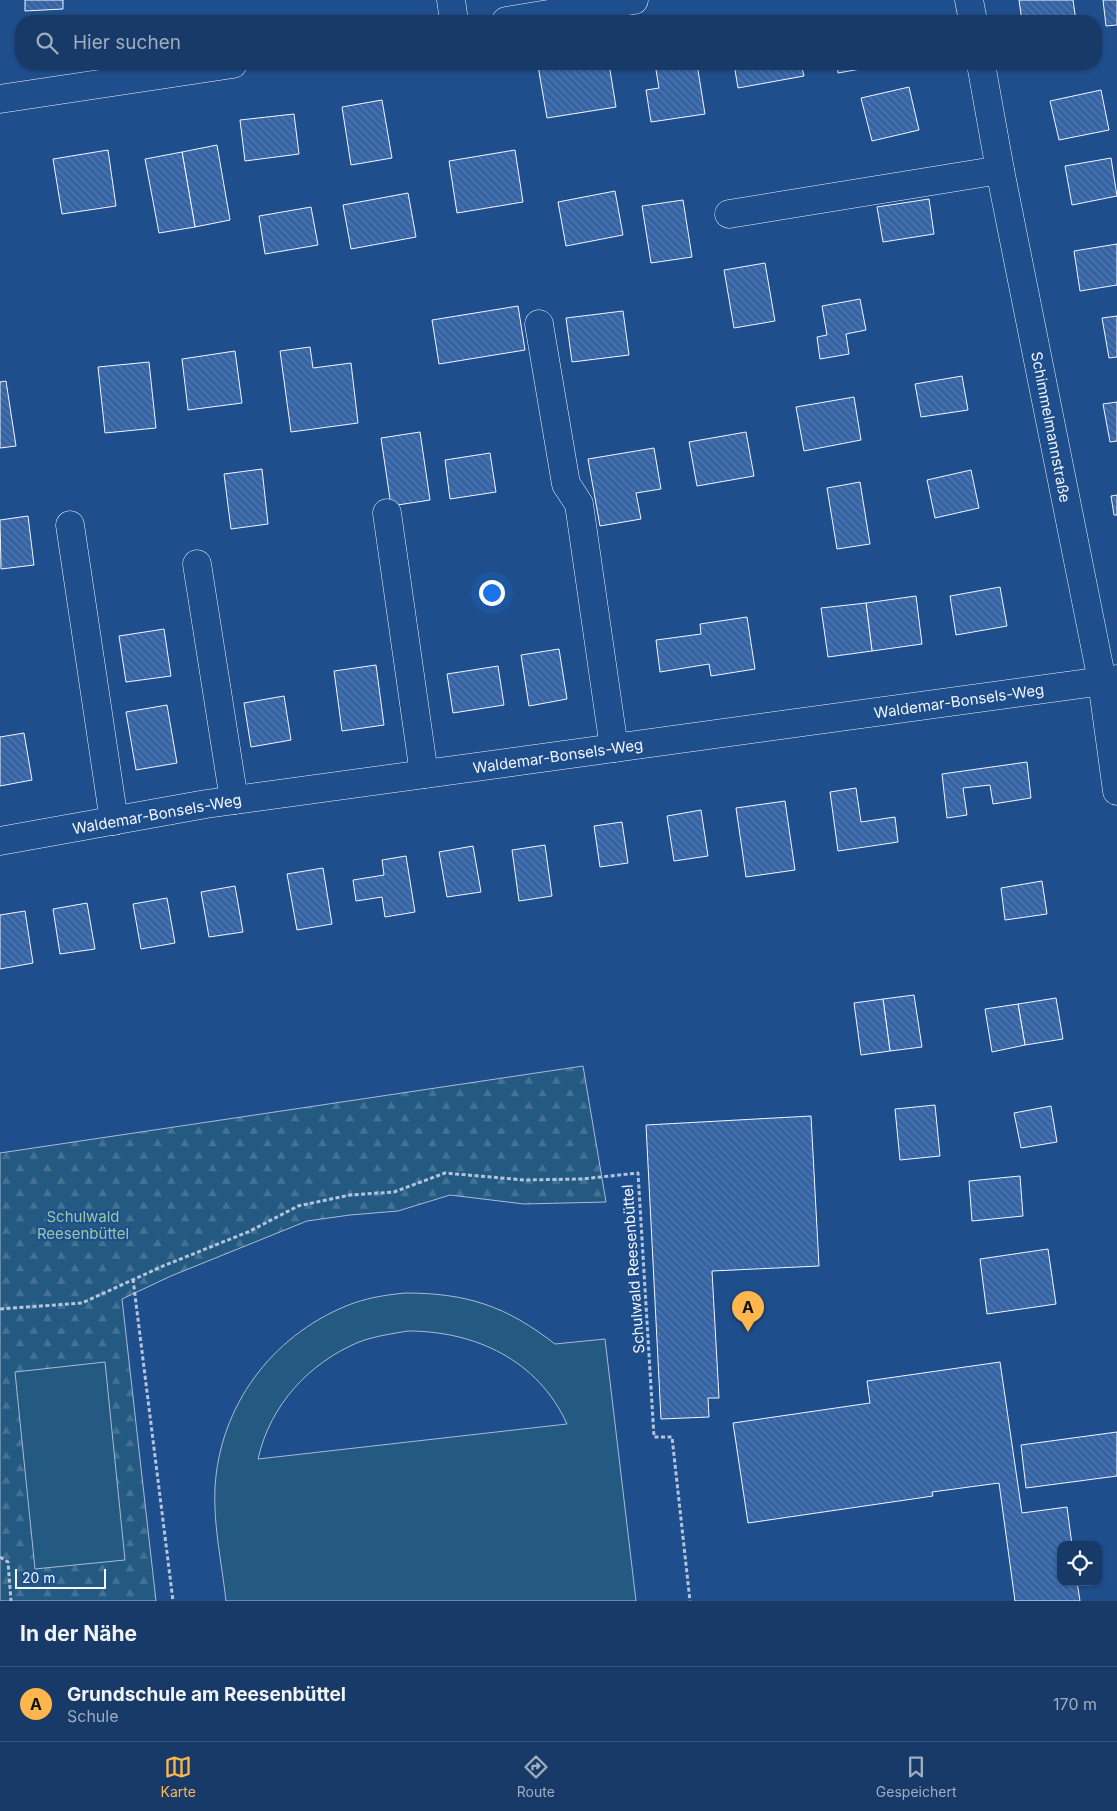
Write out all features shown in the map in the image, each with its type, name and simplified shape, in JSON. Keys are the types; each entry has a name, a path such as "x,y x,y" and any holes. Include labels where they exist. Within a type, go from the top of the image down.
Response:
{"street":[{"path":"451,0 453,15"},
{"path":"969,0 972,15"},
{"path":"540,15 620,1"},
{"path":"0,99 193,70"},
{"name":"Schimmelmannstraße","path":"982,70 1000,170 1109,680 1117,790"},
{"path":"729,214 1000,170"},
{"path":"539,324 566,484 579,504 614,748"},
{"path":"387,513 424,774"},
{"path":"70,525 114,821"},
{"path":"197,564 234,800"},
{"name":"Waldemar-Bonsels-Weg","path":"0,840 234,800 1109,680"}],"path":[{"name":"Schulwald Reesenbüttel","path":"0,1309 82,1303 134,1279 248,1232 298,1206 350,1196 394,1192 445,1173 524,1180 582,1179 638,1172 654,1437 672,1437 690,1601"},
{"path":"134,1279 173,1601"},
{"path":"0,1557 8,1562 11,1601"}],"green space":[{"name":"Schulwald Reesenbüttel","path":"583,1066 606,1202 524,1204 450,1195 398,1211 307,1221 171,1276 122,1299 156,1601 0,1601 0,1153"},
{"path":"405,1293 448,1296 485,1304 520,1320 555,1344 605,1339 636,1601 226,1601 217,1530 215,1487 219,1457 227,1429 239,1402 254,1378 273,1356 295,1336 319,1319 353,1303","holes":["408,1331 433,1332 480,1344 522,1366 539,1382 555,1402 567,1424 258,1459 264,1439 282,1404 294,1388 324,1362 341,1351 371,1338"]},
{"path":"105,1362 125,1560 35,1569 15,1372"}],"building":[{"path":"25,0 63,0 63,9 25,11"},
{"path":"1019,0 1073,0 1075,15 1021,15"},
{"path":"1103,0 1117,0 1117,25 1106,26"},
{"path":"539,70 610,70 616,107 547,118"},
{"path":"656,70 698,70 705,114 651,122 646,90 659,88"},
{"path":"735,70 802,70 804,76 738,88"},
{"path":"838,70 855,70 838,73"},
{"path":"909,87 919,130 872,141 861,98"},
{"path":"1101,90 1109,130 1059,140 1050,101"},
{"path":"382,100 392,158 351,165 342,107"},
{"path":"294,114 299,154 245,161 240,120"},
{"path":"217,145 230,220 195,227 182,152"},
{"path":"108,150 116,206 62,214 53,159"},
{"path":"515,150 523,202 457,213 449,161"},
{"path":"182,152 195,227 159,233 145,159"},
{"path":"1111,158 1117,196 1072,205 1065,166"},
{"path":"615,191 623,235 566,246 558,202"},
{"path":"408,193 416,237 351,249 343,205"},
{"path":"929,199 934,234 883,242 877,207"},
{"path":"683,200 692,257 651,263 642,206"},
{"path":"311,207 318,245 265,254 259,216"},
{"path":"1117,244 1117,285 1080,291 1074,251"},
{"path":"765,263 775,321 734,328 724,270"},
{"path":"860,299 866,330 846,334 849,354 820,359 817,337 827,335 822,306"},
{"path":"518,306 525,350 439,364 432,320"},
{"path":"623,311 629,355 572,362 566,318"},
{"path":"1117,316 1117,357 1109,358 1102,318"},
{"path":"310,347 313,368 351,363 358,423 291,432 280,351"},
{"path":"235,351 242,403 188,410 182,359"},
{"path":"149,362 156,428 105,433 98,367"},
{"path":"962,376 968,410 921,417 915,384"},
{"path":"6,381 16,446 0,448 0,382"},
{"path":"854,397 861,440 804,451 796,407"},
{"path":"1117,402 1117,441 1110,442 1103,404"},
{"path":"420,432 430,500 391,506 381,438"},
{"path":"746,432 754,476 697,486 689,442"},
{"path":"654,448 661,489 636,493 641,519 600,526 588,459"},
{"path":"490,453 496,492 450,499 445,460"},
{"path":"262,469 268,524 231,529 224,474"},
{"path":"971,470 979,508 935,518 927,480"},
{"path":"860,482 870,544 837,549 827,488"},
{"path":"1117,495 1117,515 1114,515 1111,496"},
{"path":"28,516 34,565 1,569 0,520"},
{"path":"1000,587 1007,626 956,635 950,596"},
{"path":"916,596 922,644 872,651 866,603"},
{"path":"866,603 872,651 828,657 821,608"},
{"path":"747,617 755,669 711,676 709,664 660,672 656,640 701,634 700,624"},
{"path":"164,629 171,676 126,682 119,636"},
{"path":"559,649 567,699 529,706 521,655"},
{"path":"376,665 384,725 342,731 334,671"},
{"path":"498,666 504,705 453,713 447,674"},
{"path":"284,696 291,740 251,747 244,703"},
{"path":"167,705 177,763 136,770 126,712"},
{"path":"24,733 32,780 0,786 0,737"},
{"path":"1027,762 1031,798 993,804 990,785 963,788 967,815 947,818 942,774"},
{"path":"856,788 861,822 895,817 898,842 838,851 830,792"},
{"path":"785,801 795,870 746,877 736,808"},
{"path":"701,810 708,856 674,861 667,816"},
{"path":"622,822 628,863 600,867 594,826"},
{"path":"545,845 552,896 519,901 512,850"},
{"path":"473,846 481,892 447,897 439,852"},
{"path":"406,856 415,912 385,917 382,897 356,901 353,880 384,875 382,860"},
{"path":"323,868 332,924 297,930 287,874"},
{"path":"1042,881 1047,914 1005,920 1001,888"},
{"path":"235,886 243,932 209,937 201,892"},
{"path":"167,898 175,943 141,949 133,904"},
{"path":"87,903 95,949 60,954 53,909"},
{"path":"25,911 33,963 0,969 0,915"},
{"path":"914,995 922,1047 890,1051 883,999"},
{"path":"1056,998 1063,1039 1025,1045 1018,1004"},
{"path":"883,999 890,1051 861,1055 854,1003"},
{"path":"1018,1004 1025,1045 992,1052 985,1009"},
{"path":"935,1105 940,1156 900,1160 895,1109"},
{"path":"1051,1106 1057,1142 1021,1148 1014,1113"},
{"path":"811,1116 819,1266 712,1271 719,1398 708,1398 709,1417 661,1419 646,1125"},
{"path":"1020,1176 1023,1216 972,1221 969,1181"},
{"path":"1048,1249 1056,1304 987,1314 980,1259"},
{"path":"1000,1362 1022,1513 1067,1507 1071,1541 1057,1541 1057,1586 1078,1586 1080,1601 1015,1601 999,1483 932,1492 933,1496 748,1523 733,1423 870,1403 867,1381"},
{"path":"1117,1432 1117,1476 1026,1488 1021,1445"}],"place":[{"name":"Grundschule am Reesenbüttel","path":"748,1332"}]}
